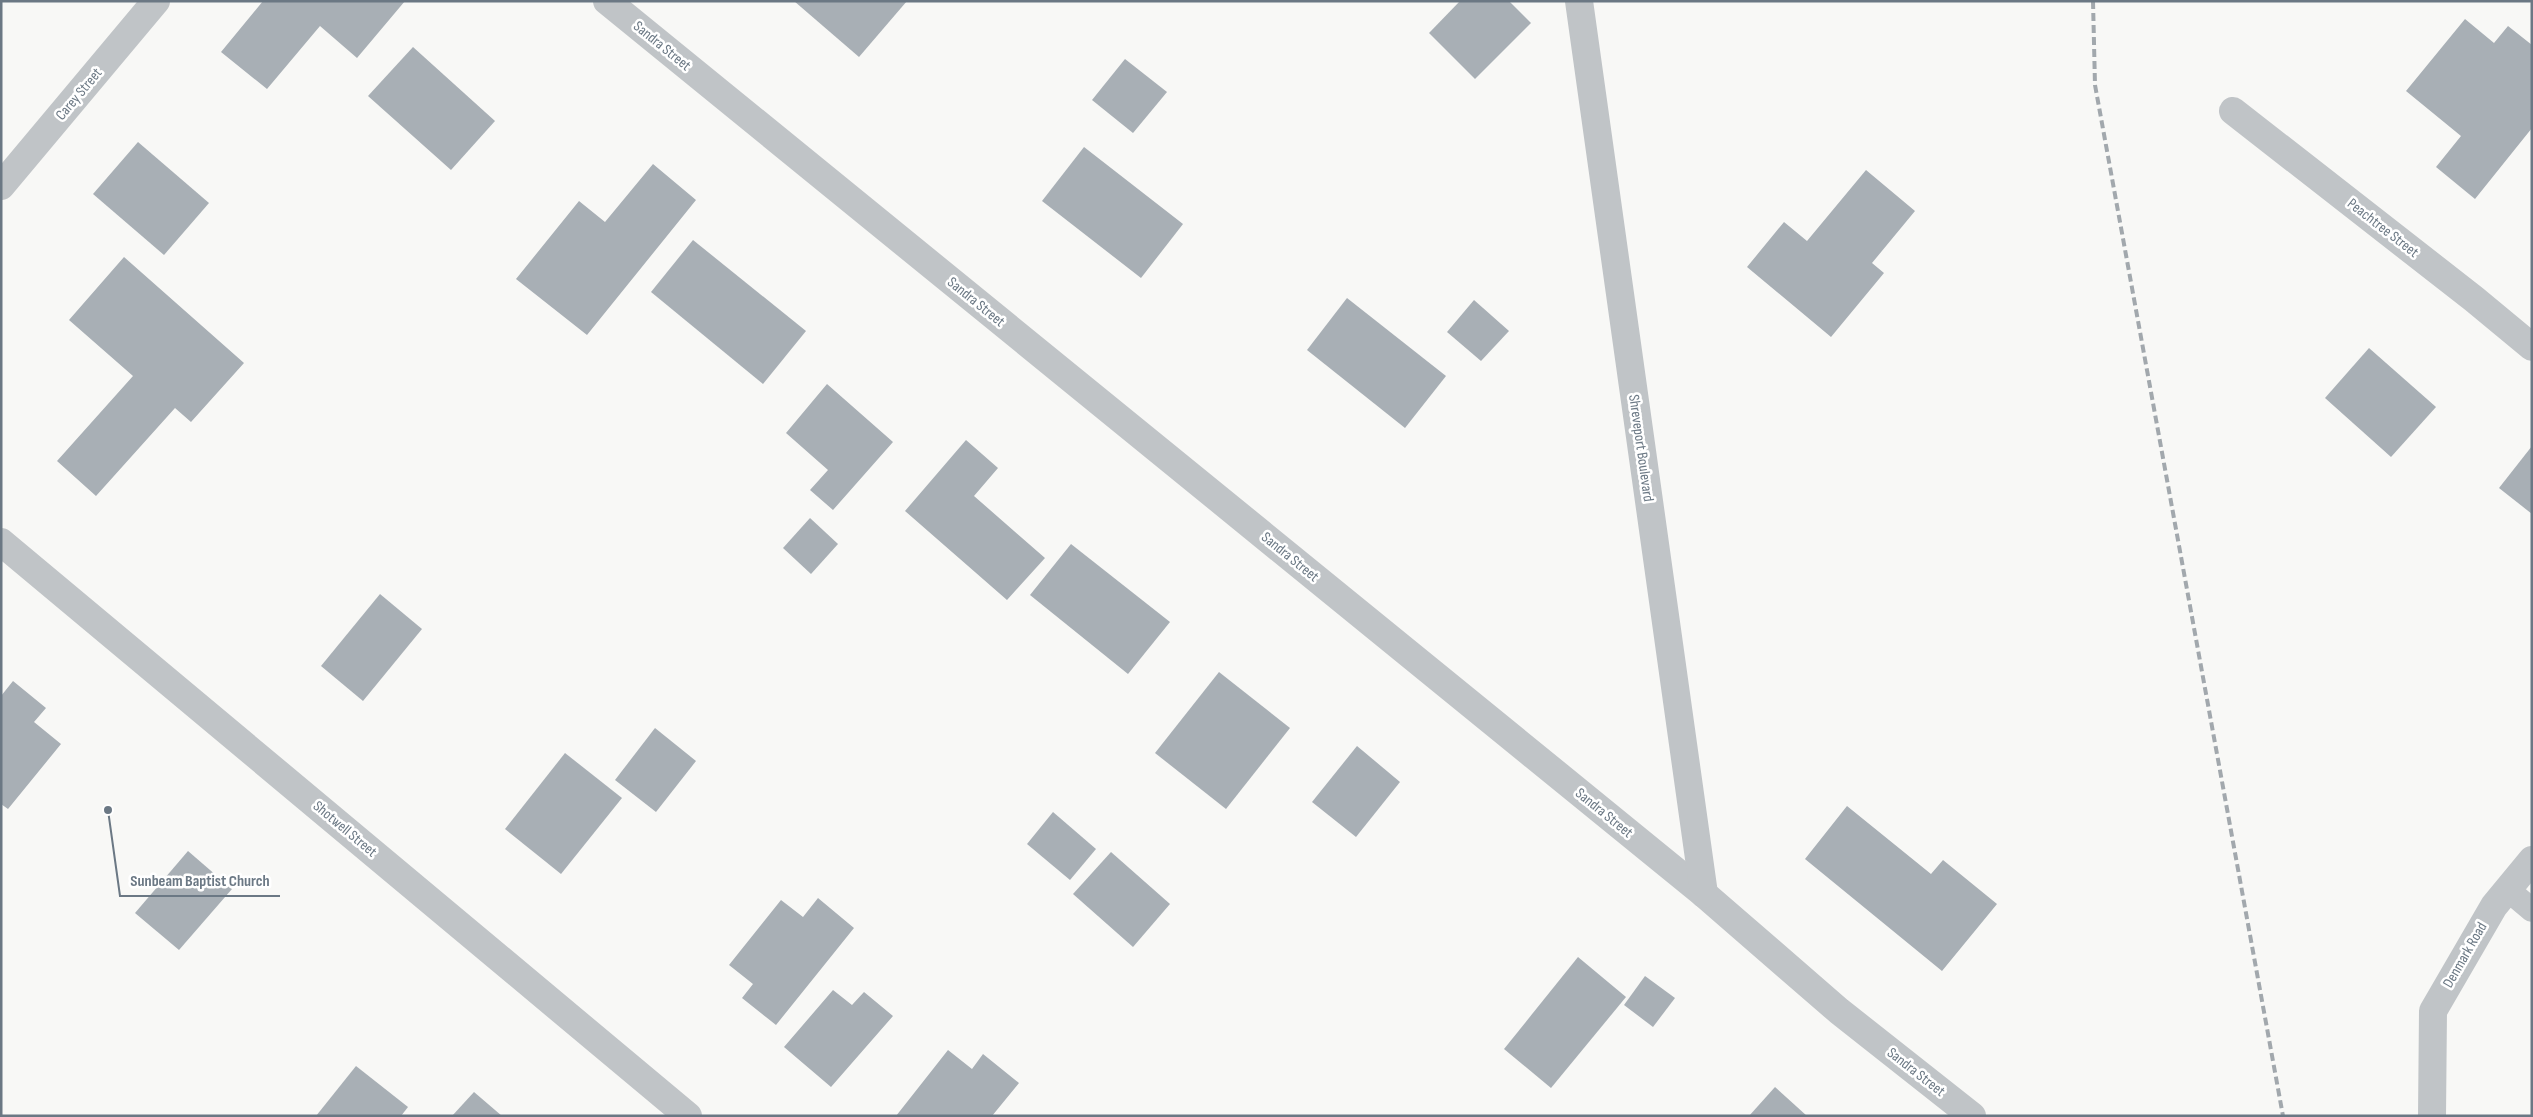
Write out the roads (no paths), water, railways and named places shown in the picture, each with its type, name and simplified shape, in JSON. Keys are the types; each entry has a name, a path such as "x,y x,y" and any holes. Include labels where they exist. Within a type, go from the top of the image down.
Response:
{"street":[{"name":"Carey Street","path":"1,186 156,1"},
{"name":"Sandra Street","path":"607,1 1704,894 1839,1011 1972,1116"},
{"name":"Shreveport Boulevard","path":"1579,1 1704,894"},
{"name":"Peachtree Street","path":"2233,111 2474,299 2532,347"},
{"name":"Shotwell Street","path":"1,542 688,1116"},
{"name":"Denmark Road","path":"2432,1116 2432,1011 2494,906 2532,860"}],"lane":[{"path":"2507,889 2532,910"}],"railway":[{"path":"2093,1 2095,85 2283,1116"}],"place":[{"name":"Sunbeam Baptist Church","path":"108,810"}]}
